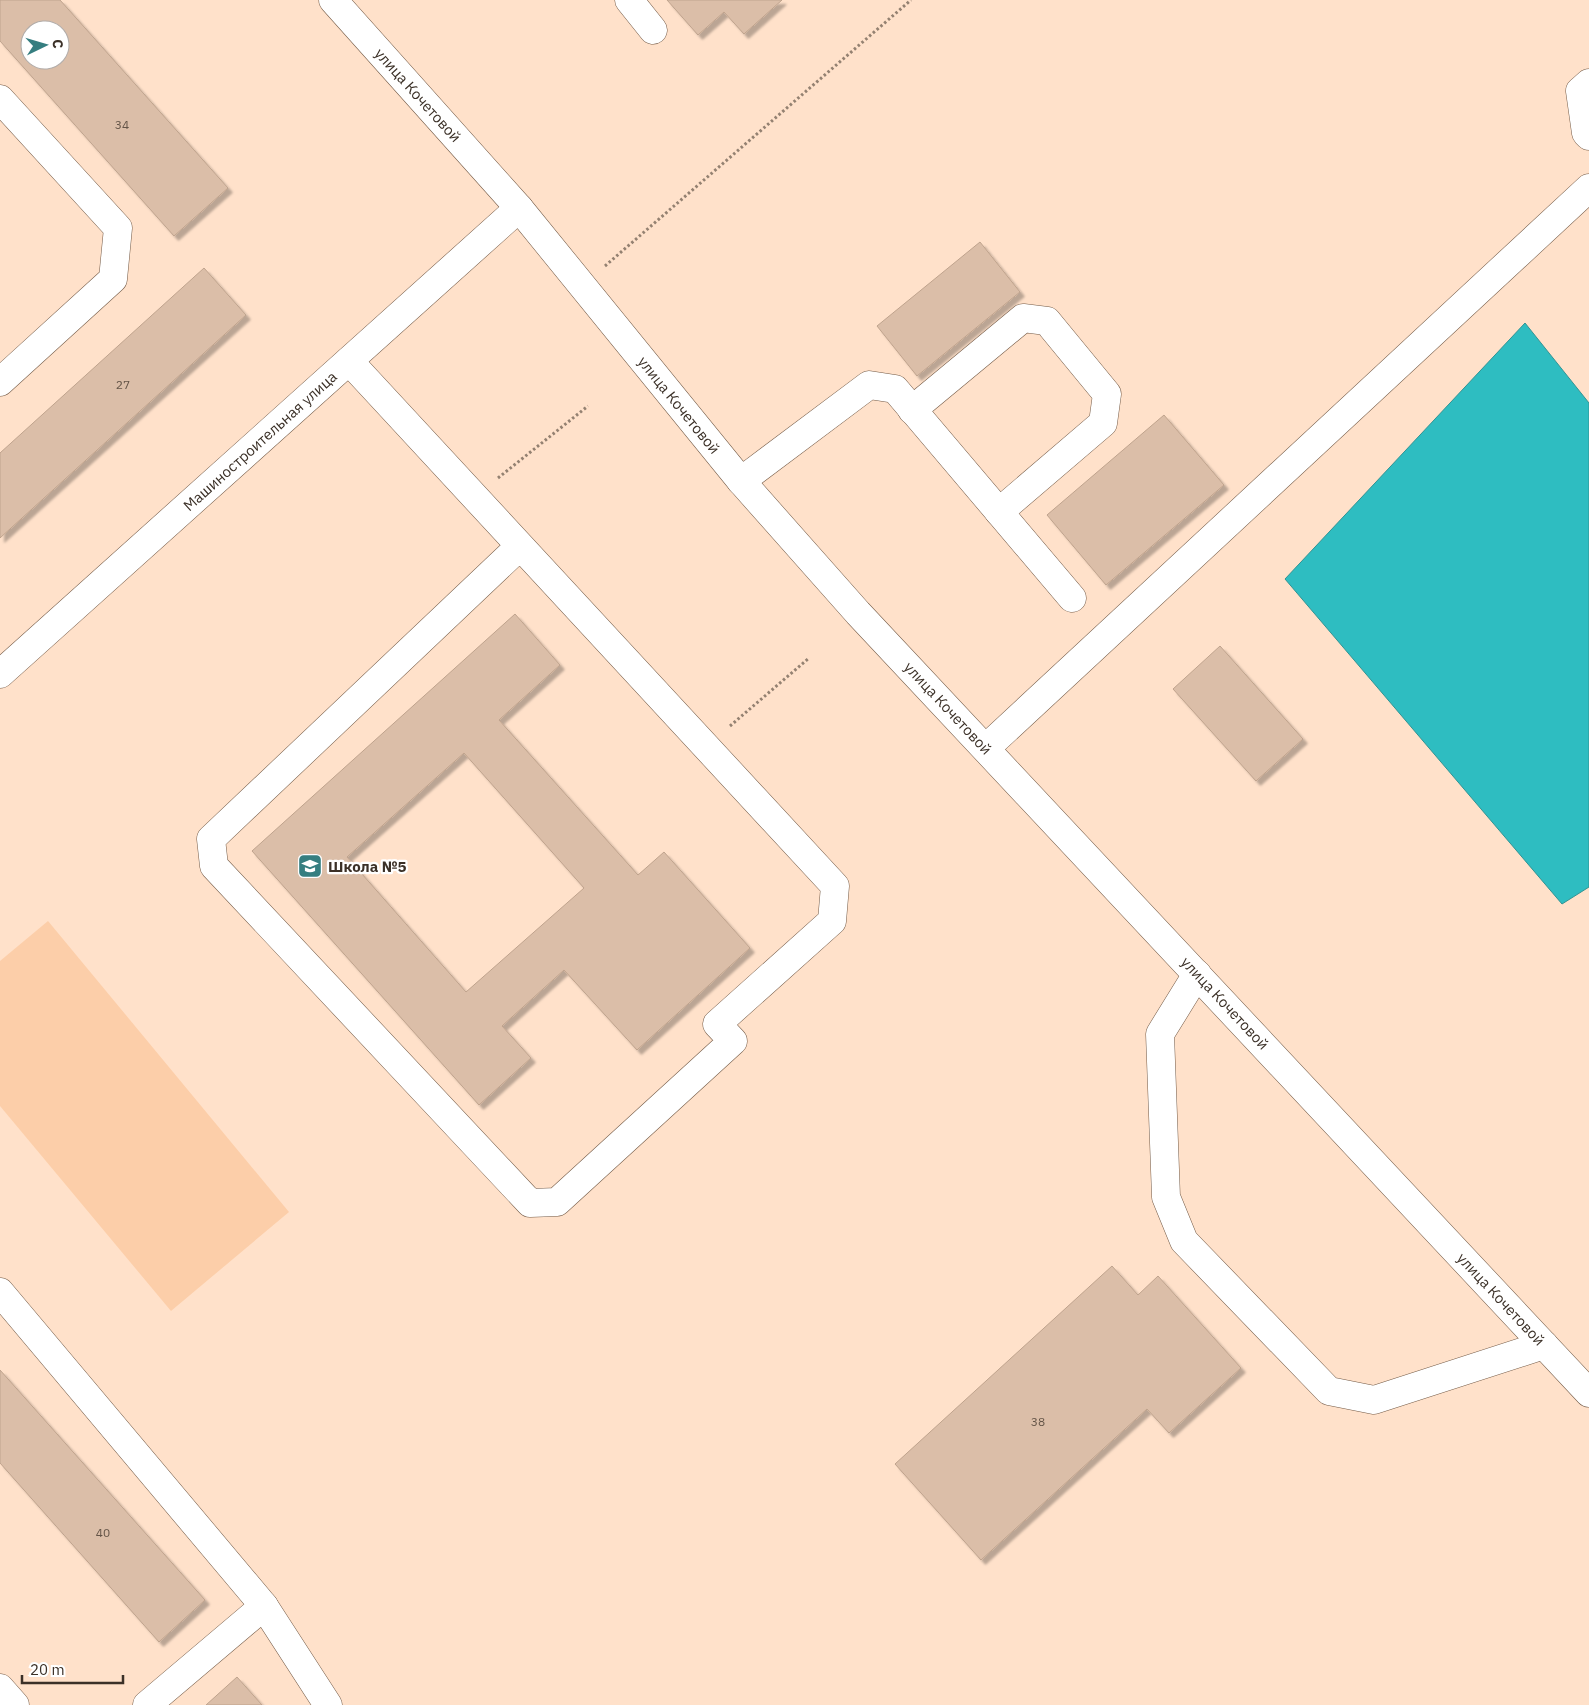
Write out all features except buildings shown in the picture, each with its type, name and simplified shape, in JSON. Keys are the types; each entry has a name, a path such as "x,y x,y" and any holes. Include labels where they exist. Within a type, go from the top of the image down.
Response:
{"main road":[{"name":"улица Кочетовой","path":"333,0 519,208 741,481 858,613 1544,1345 1584,1380"},
{"path":"628,0 653,30"},
{"path":"1589,83 1580,91 1586,133 1589,136"},
{"path":"0,99 118,228 113,279 0,382"},
{"path":"986,748 1589,188"},
{"name":"Машиностроительная улица","path":"0,674 519,208"},
{"path":"912,410 1023,318 1047,321 1107,394 1103,423 999,512"},
{"path":"349,361 835,886 832,921 717,1024 733,1041 557,1202 530,1203 214,866 211,840 520,546"},
{"path":"741,481 870,385 895,390 1072,598"},
{"path":"1197,974 1160,1034 1166,1197 1184,1241 1329,1391 1374,1400 1544,1345"},
{"path":"0,1292 264,1606 328,1705"},
{"path":"147,1705 264,1606"},
{"path":"0,1688 15,1705"}],"path":[{"path":"582,286 911,0"},
{"path":"475,497 588,406"},
{"path":"706,747 809,658"}],"shaded area":[{"path":"48,921 289,1212 171,1311 0,1106 0,961"}],"water":[{"path":"1525,323 1589,403 1589,887 1562,904 1285,579"}],"place":[{"name":"Школа №5","path":"310,866"}]}
